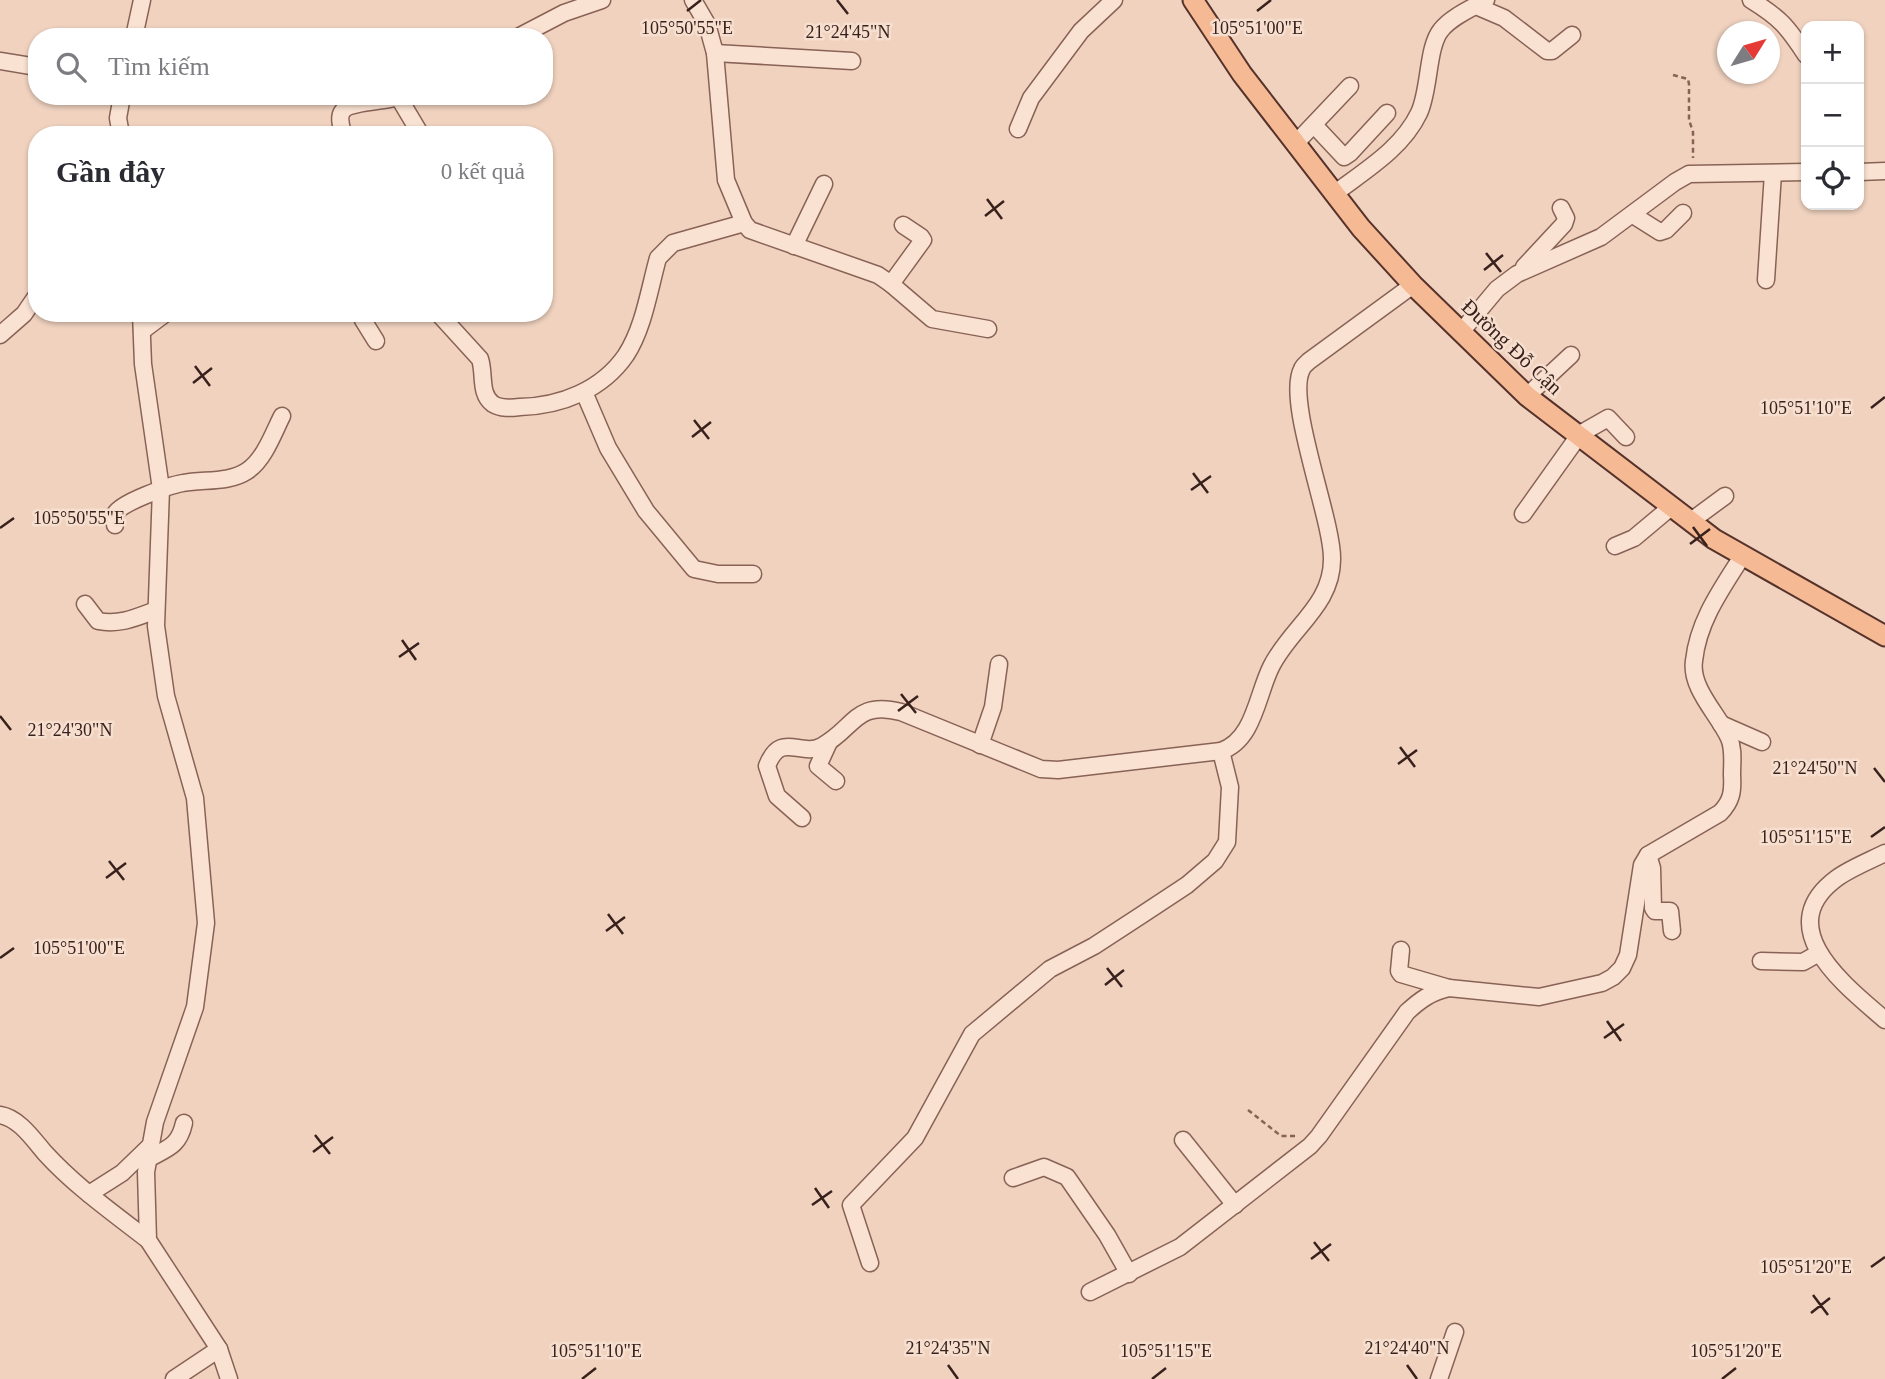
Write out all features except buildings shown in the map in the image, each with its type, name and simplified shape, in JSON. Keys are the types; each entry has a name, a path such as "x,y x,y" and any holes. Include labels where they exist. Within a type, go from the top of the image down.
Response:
{"main road":[{"name":"Đường Đỗ Cận","path":"1192,0 1242,74 1334,194 1413,285 1527,396 1714,539 1885,636"}],"street":[{"path":"136,28 142,0"},
{"path":"536,28 571,10 602,0"},
{"path":"693,0 712,38 723,169 744,223 757,234 866,270 891,284 932,319 988,329"},
{"path":"1018,129 1031,98 1047,76 1081,31 1114,0"},
{"path":"1751,0 1787,25 1801,47"},
{"path":"1334,194 1389,151 1412,126 1426,95 1435,40 1440,30 1481,3 1546,51 1552,51 1572,35"},
{"path":"715,53 852,61"},
{"path":"0,61 28,66"},
{"path":"1295,144 1350,86"},
{"path":"119,126 120,105"},
{"path":"342,126 340,116 349,105"},
{"path":"405,105 416,126"},
{"path":"1314,125 1344,157 1387,113"},
{"path":"1864,172 1885,171"},
{"path":"1517,274 1601,237 1675,182 1692,174 1801,172"},
{"path":"1766,280 1773,173"},
{"path":"794,246 824,184"},
{"path":"1461,332 1497,289 1517,274 1560,229 1566,218 1561,208"},
{"path":"1633,215 1660,232 1666,230 1683,213"},
{"path":"446,322 480,359 483,367 483,387 486,396 494,404 503,408 537,407 555,403 601,382 627,353 636,336 658,258 664,250 673,243 744,223"},
{"path":"891,284 923,240 903,225"},
{"path":"802,818 776,796 767,766 775,752 789,746 811,749 820,747 871,709 885,708 901,712 1041,769 1058,770 1221,751 1233,747 1243,736 1271,666 1320,602 1331,580 1333,556 1301,414 1298,387 1301,370 1308,361 1413,285"},
{"path":"3,327 24,314 28,308"},
{"path":"142,322 143,364 161,489 156,625 166,696 195,798 206,923 195,1007 155,1122 149,1152 146,1172 148,1240"},
{"path":"142,331 154,322"},
{"path":"365,322 376,341"},
{"path":"1527,396 1571,355"},
{"path":"584,392 608,448 646,511 694,569 718,574 753,574"},
{"path":"115,525 114,515 120,508 161,489 183,483 237,477 247,471 256,465 282,416"},
{"path":"1523,514 1580,435 1608,418 1626,437"},
{"path":"1690,521 1725,496"},
{"path":"1615,546 1634,538 1671,507"},
{"path":"1401,950 1401,974 1449,988 1539,997 1602,982 1613,977 1622,968 1628,955 1642,865 1648,855 1720,813 1729,804 1732,793 1732,749 1698,684 1694,661 1710,607 1743,555"},
{"path":"85,604 98,621 113,624 123,623 156,610"},
{"path":"980,745 993,708 999,664"},
{"path":"1721,724 1762,742"},
{"path":"830,740 818,765 836,781"},
{"path":"870,1263 851,1205 915,1138 972,1034 1050,969 1094,946 1140,916 1187,885 1215,861 1227,842 1230,787 1221,751"},
{"path":"1885,853 1838,878 1819,895 1810,915 1814,942 1824,963 1840,981 1885,1020"},
{"path":"1648,855 1652,868 1653,908 1655,911 1670,911 1672,931"},
{"path":"1761,961 1803,962 1819,953"},
{"path":"1090,1292 1180,1247 1320,1136 1407,1012 1434,991 1449,988"},
{"path":"0,1115 7,1116 20,1125 60,1170 148,1240 219,1349 229,1379"},
{"path":"89,1194 149,1152 174,1145 181,1138 184,1123"},
{"path":"1184,1140 1235,1205"},
{"path":"1013,1178 1044,1167 1067,1177 1107,1235 1129,1274"},
{"path":"1439,1379 1455,1332"},
{"path":"174,1379 219,1349"}],"path":[{"path":"1673,75 1688,79 1689,84 1689,120 1693,132 1692,174"},
{"path":"1248,1110 1281,1136 1320,1136"}]}
